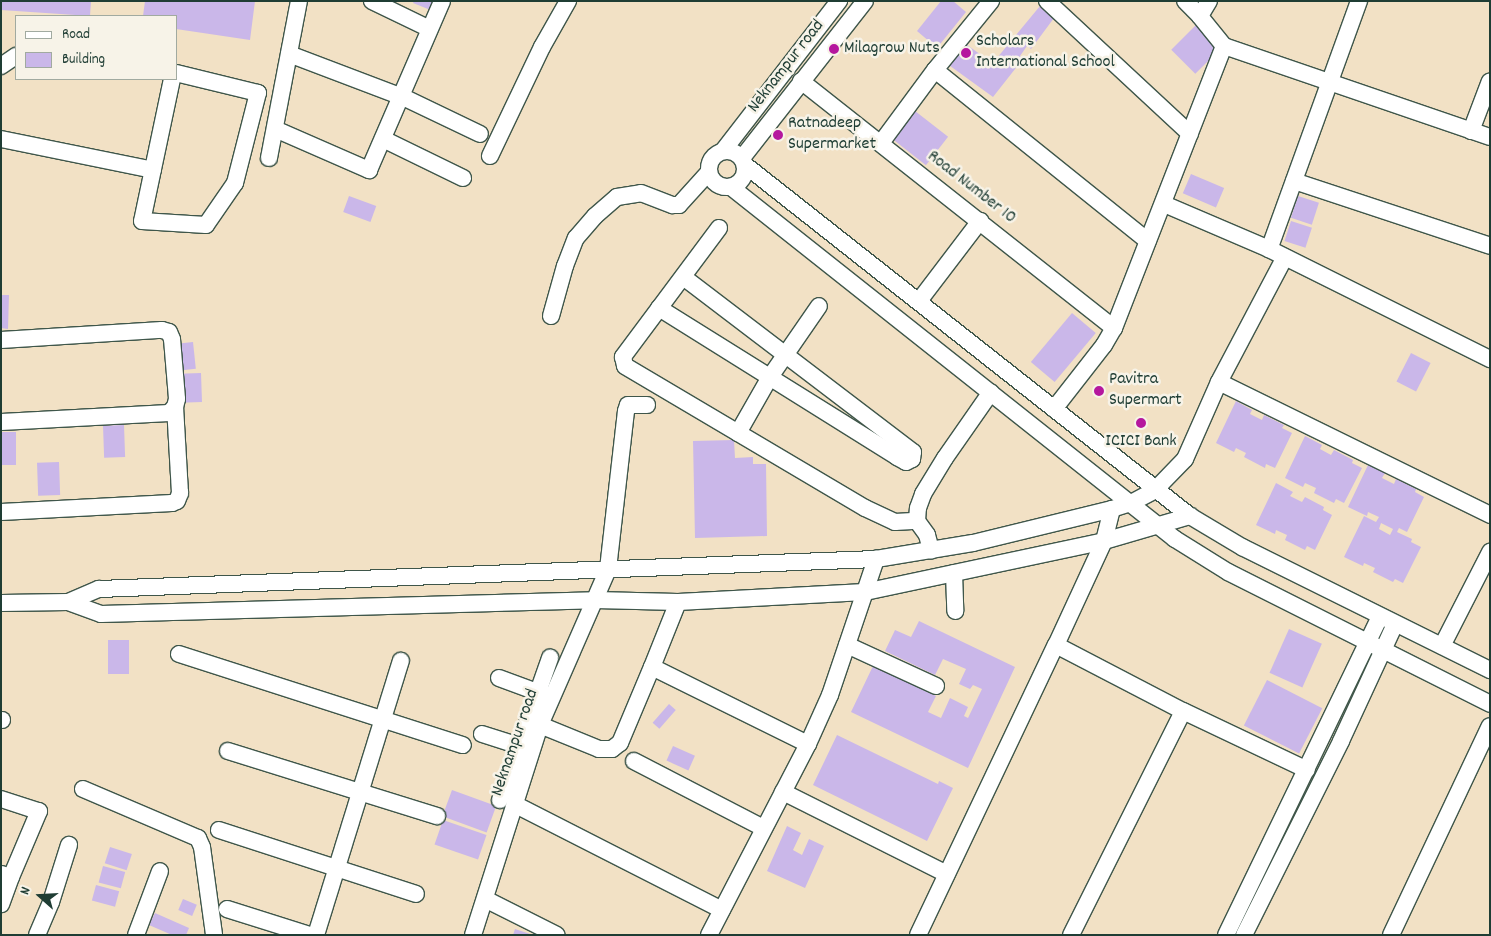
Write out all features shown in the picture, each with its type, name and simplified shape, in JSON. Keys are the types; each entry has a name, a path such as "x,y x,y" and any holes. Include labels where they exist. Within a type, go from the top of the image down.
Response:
{"street":[{"path":"269,158 299,1"},
{"path":"372,1 430,29"},
{"path":"275,129 369,170 442,1"},
{"path":"490,156 542,47 568,1"},
{"name":"Neknampur road","path":"722,151 839,1"},
{"name":"Neknampur road","path":"744,162 801,81 865,1"},
{"path":"880,143 935,70 991,1"},
{"path":"1046,1 1190,134"},
{"path":"1185,1 1200,16 1224,46 1490,137"},
{"path":"1200,16 1209,1"},
{"path":"1269,249 1358,1"},
{"path":"1054,409 1104,345 1114,328 1164,204 1224,46"},
{"path":"289,54 401,96 480,134"},
{"path":"1,66 15,57"},
{"path":"935,70 1148,241"},
{"path":"172,80 142,221 206,225 235,183 258,93 178,73"},
{"name":"Road Number 10","path":"801,81 1114,328"},
{"path":"1471,131 1490,81"},
{"path":"383,139 463,178"},
{"path":"1,140 152,170"},
{"path":"552,316 565,266 576,238 595,216 617,197 640,193 673,206 679,205 708,173 711,159 722,151 737,153 744,162 1154,490 1190,516 1242,547 1490,670"},
{"path":"730,187 742,179 744,162"},
{"path":"708,173 717,185 730,187 1131,503 1175,540 1228,572 1382,652 1490,704"},
{"path":"1294,181 1490,246"},
{"path":"1164,204 1284,256 1490,359"},
{"path":"919,301 980,221"},
{"path":"719,228 623,357 625,366 865,508 895,522 917,521"},
{"path":"1,604 68,602 99,589 876,559 973,543 1112,509 1131,503 1154,490 1185,459 1219,382 1284,256"},
{"path":"660,308 897,458 906,462 912,459 913,452 683,277"},
{"path":"738,432 770,377 819,306"},
{"path":"1,340 162,330 169,332 172,340 176,391 174,407 180,493 178,501 172,503 1,512"},
{"path":"1219,382 1490,514"},
{"path":"931,550 927,535 917,521 918,508 923,494 945,458 991,392"},
{"name":"Neknampur road","path":"473,935 516,805 526,748 540,725 545,695 608,569 626,411 628,406 647,405"},
{"path":"1,422 169,413 174,407"},
{"path":"918,935 1104,541 1112,509"},
{"path":"68,602 101,614 594,600 678,602 865,592 1104,541 1190,516"},
{"path":"1442,646 1490,552"},
{"path":"709,935 808,744 830,695 876,559"},
{"path":"954,573 955,611"},
{"path":"540,725 599,749 612,749 620,742 678,602"},
{"path":"1226,935 1380,617"},
{"path":"1244,935 1396,624"},
{"path":"846,645 936,686"},
{"path":"1056,645 1183,711 1307,770"},
{"path":"179,654 463,744"},
{"path":"500,800 526,748 545,695 550,658"},
{"path":"316,935 401,661"},
{"path":"652,667 808,744"},
{"path":"499,678 545,695"},
{"path":"1071,935 1183,711"},
{"path":"1391,935 1490,726"},
{"path":"482,734 526,748"},
{"path":"228,751 437,816"},
{"path":"634,760 763,828"},
{"path":"83,789 198,838 202,847 214,935"},
{"path":"783,792 947,874"},
{"path":"1,798 39,812 6,875 1,904"},
{"path":"516,805 722,910"},
{"path":"219,830 416,894"},
{"path":"37,935 51,902 69,845"},
{"path":"136,935 160,871"},
{"path":"485,898 557,935"},
{"path":"227,909 310,935"}],"building":[{"path":"1,1 91,1 90,15 1,10"},
{"path":"145,1 255,1 250,40 178,29 178,15 143,15"},
{"path":"414,1 437,1 433,11 413,3"},
{"path":"941,1 953,1 966,12 937,48 917,31"},
{"name":"Scholars International School","path":"1040,6 1054,18 1031,49 1027,46 1020,56 1023,59 993,97 946,63 963,42 984,57 997,58"},
{"path":"1196,25 1220,49 1195,74 1171,50"},
{"path":"915,111 948,137 926,165 893,139"},
{"path":"1191,174 1224,188 1216,207 1183,193"},
{"path":"349,196 376,206 370,222 343,212"},
{"path":"1298,196 1319,203 1312,225 1291,218"},
{"path":"1291,221 1312,228 1305,248 1285,241"},
{"path":"1,295 9,295 8,329 1,328"},
{"path":"1072,313 1096,333 1055,382 1031,362"},
{"path":"193,342 196,369 180,371 177,344"},
{"path":"1411,353 1431,363 1416,391 1396,382"},
{"path":"201,373 202,402 180,403 179,374"},
{"path":"1236,401 1252,410 1250,414 1262,420 1264,415 1284,425 1282,428 1292,433 1275,468 1266,464 1265,468 1244,457 1246,453 1236,448 1234,452 1216,443"},
{"path":"124,425 125,457 104,458 103,426"},
{"path":"1,432 16,432 16,465 1,465"},
{"path":"1305,436 1322,445 1320,449 1331,455 1334,450 1353,460 1352,463 1362,468 1344,503 1336,499 1334,503 1314,493 1316,488 1305,483 1303,487 1285,478"},
{"path":"734,440 735,458 753,457 753,464 766,464 767,536 695,538 693,441"},
{"path":"59,462 60,495 38,496 37,463"},
{"path":"1368,465 1385,473 1382,478 1394,484 1396,479 1416,489 1415,492 1424,497 1407,532 1399,528 1397,532 1412,539 1411,542 1421,547 1403,583 1395,579 1393,582 1373,572 1375,568 1364,563 1363,566 1344,557 1364,516 1376,522 1379,517 1368,512 1367,516 1348,507","holes":["1381,523 1393,529 1390,535 1379,529"]},
{"path":"1276,483 1293,492 1290,496 1302,502 1305,497 1324,507 1323,510 1332,515 1315,550 1307,546 1305,550 1285,540 1287,535 1276,530 1275,534 1256,525"},
{"path":"919,621 1015,667 968,768 851,712 873,666 936,696 928,712 941,718 950,698 968,707 964,716 968,718 982,689 973,685 970,689 959,684 966,669 943,659 935,675 885,651 895,630 911,637"},
{"path":"1289,629 1322,644 1302,687 1269,673"},
{"path":"108,640 129,640 129,674 108,674"},
{"path":"1267,680 1322,708 1299,754 1244,725"},
{"path":"669,704 676,710 659,729 653,723"},
{"path":"837,735 938,784 939,781 953,788 927,841 813,785"},
{"path":"673,746 695,756 688,770 666,761"},
{"path":"452,790 496,806 487,832 442,816"},
{"path":"443,820 486,835 478,860 435,845"},
{"path":"787,826 801,833 793,850 802,855 809,839 824,846 805,888 767,871"},
{"path":"110,847 132,854 127,870 105,863"},
{"path":"103,866 125,872 121,888 99,882"},
{"path":"96,885 119,891 115,907 92,900"},
{"path":"183,899 197,905 192,916 178,910"},
{"path":"155,913 189,928 186,935 172,935 149,925"},
{"path":"515,929 530,934 530,935 513,935"}],"place":[{"name":"Milagrow Nuts","path":"834,49"},
{"name":"Scholars International School","path":"966,53"},
{"name":"Ratnadeep Supermarket","path":"778,135"},
{"name":"Pavitra Supermart","path":"1099,391"},
{"name":"ICICI Bank","path":"1141,423"}]}
